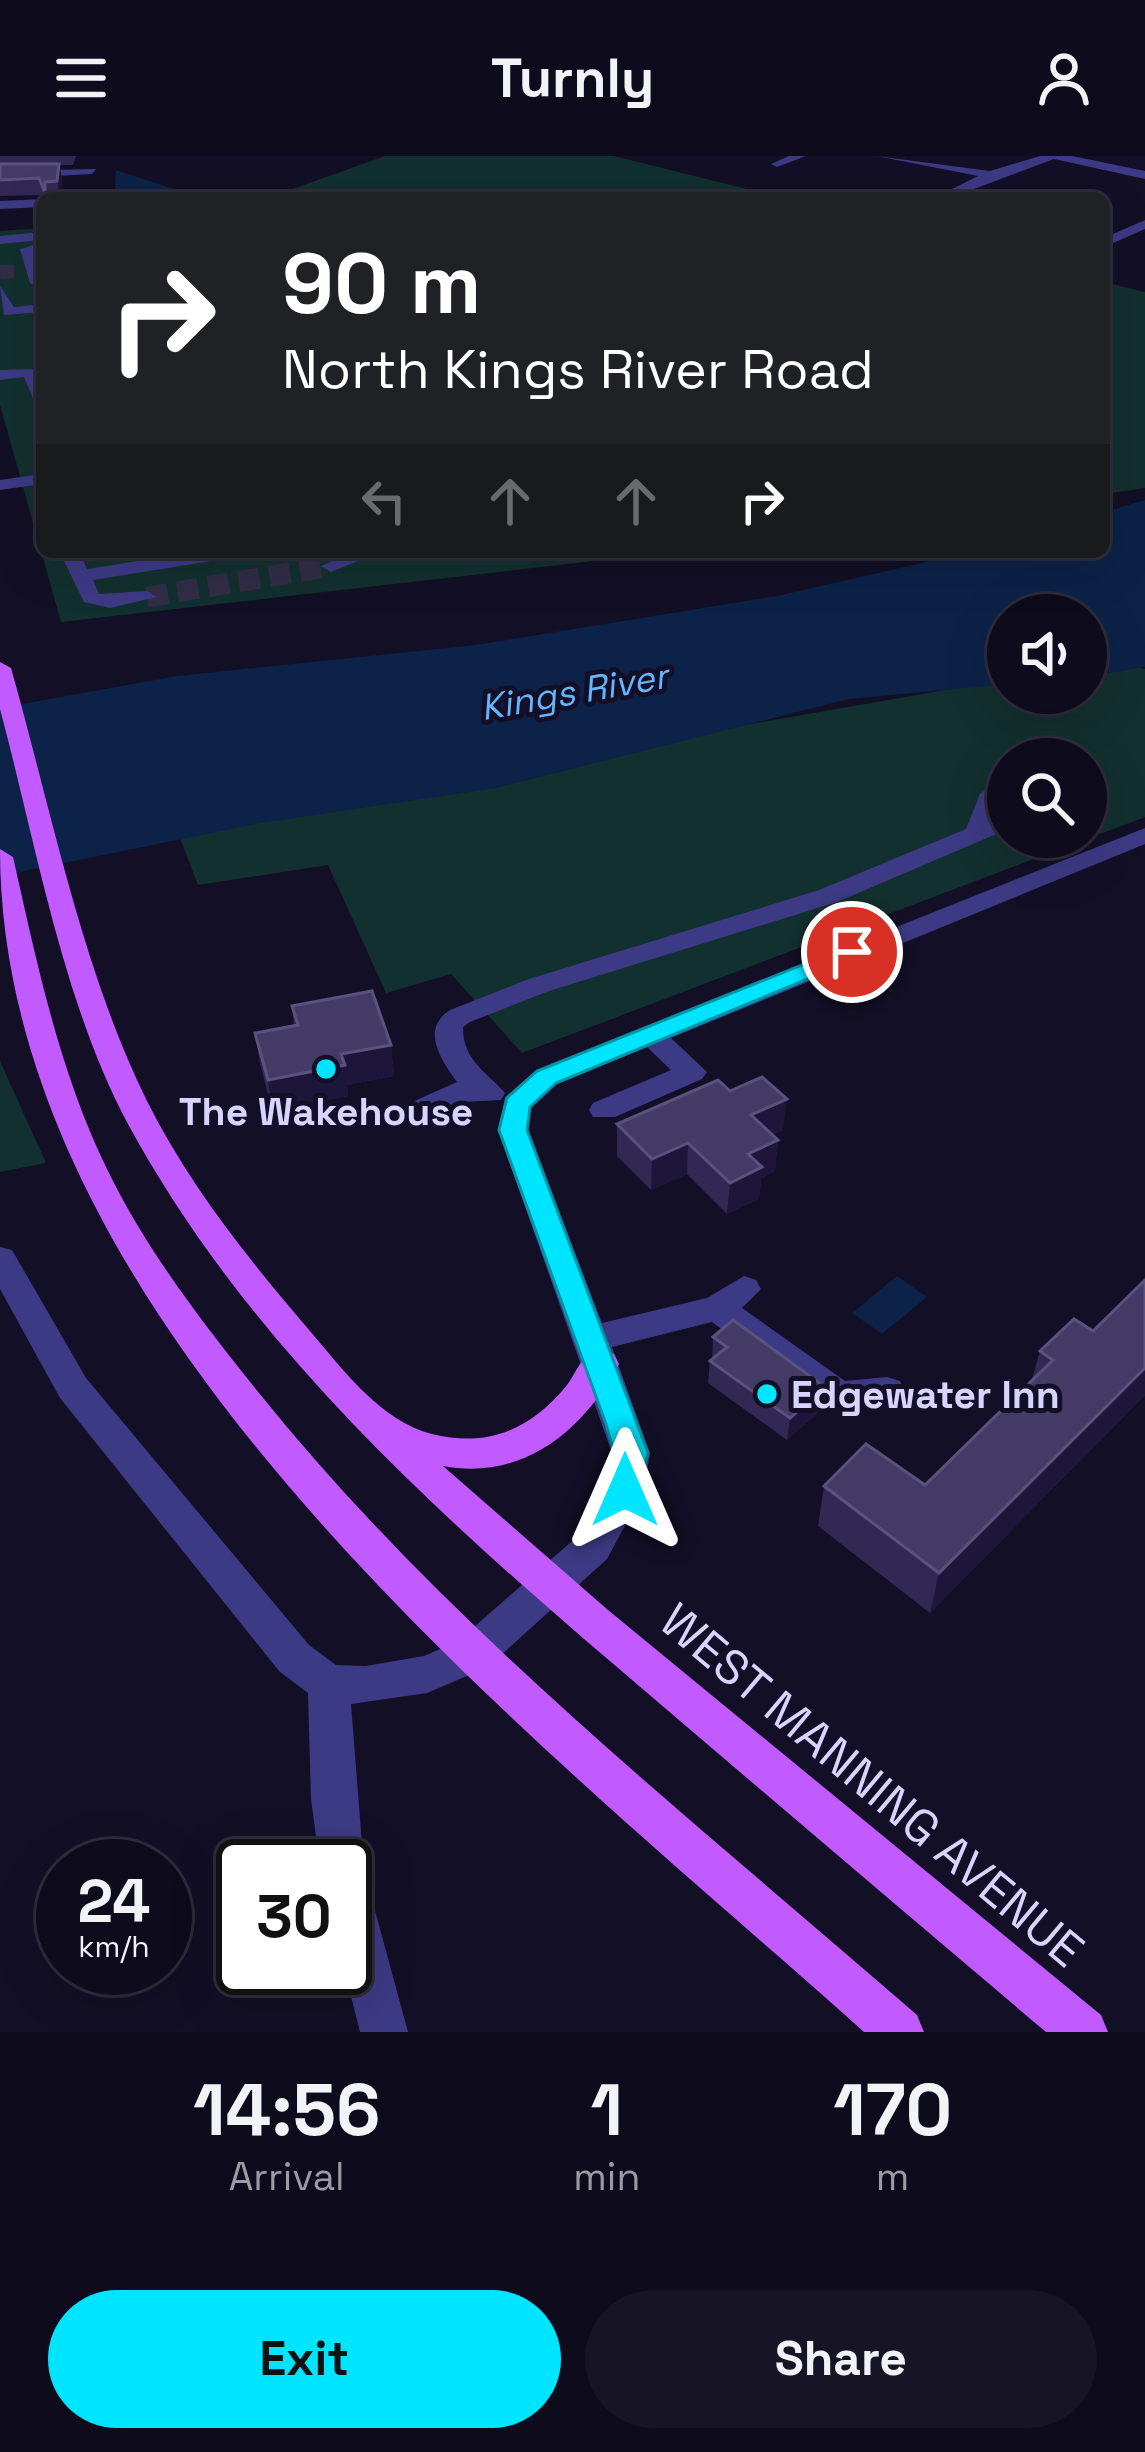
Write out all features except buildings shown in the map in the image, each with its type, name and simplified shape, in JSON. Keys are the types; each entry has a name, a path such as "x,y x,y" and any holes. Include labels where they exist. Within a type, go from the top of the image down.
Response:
{"main road":[{"name":"WEST MANNING AVENUE","path":"0,668 77,951 117,1067 143,1124 196,1209 293,1337 380,1430 550,1587 1084,2032"},
{"path":"0,857 22,961 81,1147 146,1268 272,1437 473,1654 900,2032"},
{"path":"380,1430 417,1445 464,1454 520,1447 560,1423 598,1351"}],"street":[{"path":"0,175 92,178 95,156"},
{"path":"776,164 800,156"},
{"path":"882,156 991,175"},
{"path":"953,192 1054,156 1145,175"},
{"path":"0,205 36,202"},
{"path":"0,221 36,218"},
{"path":"1110,240 1145,224"},
{"path":"0,237 36,234"},
{"path":"0,237 27,263 0,290 9,312 36,309"},
{"path":"0,375 36,373"},
{"path":"0,484 36,480"},
{"path":"74,558 91,598 110,602 147,597"},
{"path":"81,576 193,558"},
{"path":"331,566 353,558"},
{"path":"977,832 987,804"},
{"path":"481,1090 467,1076 447,1038 448,1023 460,1016 538,985 828,896 987,828"},
{"path":"412,1114 458,1092 533,1088 649,1034 1145,835"},
{"path":"604,1110 692,1072 649,1034"},
{"path":"0,1259 73,1388 294,1658 329,1684 366,1685 427,1674 473,1654 603,1534 630,1470 631,1453 598,1351 513,1130 512,1117 533,1088"},
{"path":"598,1351 730,1299 839,1396 887,1391"},
{"path":"329,1684 339,1839"},
{"path":"372,1985 384,2032"}],"green space":[{"path":"385,156 614,156 759,192 280,192"},
{"path":"36,228 36,533 0,405 0,231"},
{"path":"1110,283 1145,292 1145,488 1110,493"},
{"path":"43,558 621,558 61,622"},
{"path":"1119,659 1145,669 1145,817 1107,831 1107,738 987,738 987,858 1037,858 522,1053 451,974 386,993 328,865 198,885 175,825 987,683 987,714 1107,714 1107,661"},
{"path":"0,1061 46,1163 0,1172"}],"water":[{"path":"116,170 184,192 109,192 115,191"},
{"name":"Kings River","path":"1145,500 1145,667 1107,673 1107,594 987,594 987,686 849,699 496,788 261,823 0,876 0,708 177,676 476,645 777,596 944,558 1110,558 1110,510"},
{"path":"897,1276 927,1297 882,1334 852,1313"}],"tunnel":[{"path":"0,272 17,271"},
{"path":"147,597 331,566"}],"place":[{"name":"The Wakehouse","path":"326,1069"},
{"name":"Edgewater Inn","path":"767,1394"}],"route":[{"path":"625,1490 631,1453 623,1424 513,1130 516,1104 547,1077 852,952"}]}
